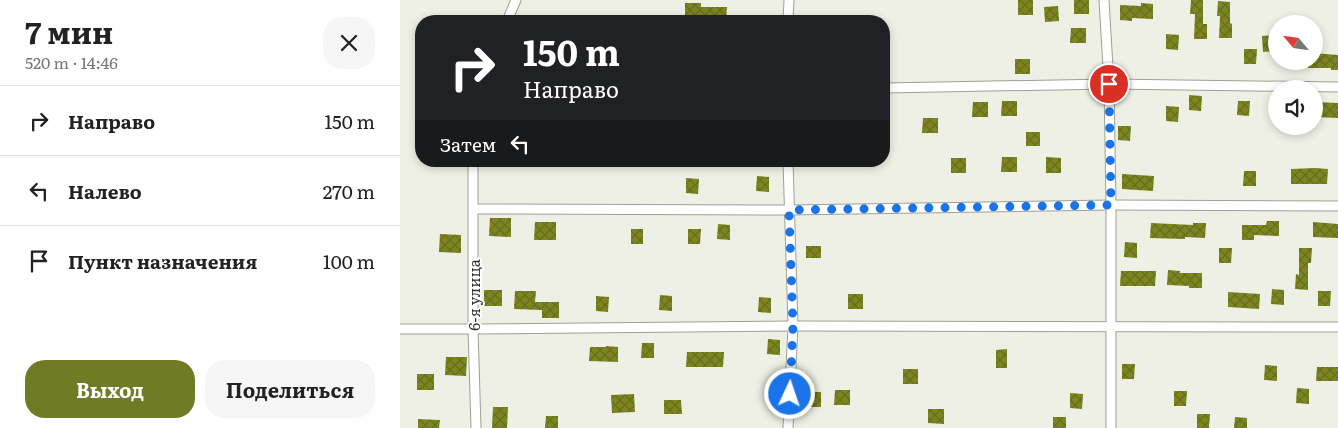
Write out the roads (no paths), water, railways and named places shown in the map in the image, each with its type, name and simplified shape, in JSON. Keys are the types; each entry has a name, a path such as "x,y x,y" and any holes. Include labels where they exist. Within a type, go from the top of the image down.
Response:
{"street":[{"path":"510,15 516,0"},
{"path":"788,0 788,15"},
{"path":"1104,0 1109,84 1111,205 1111,428"},
{"path":"890,88 1109,84 1338,87"},
{"name":"6-я улица","path":"473,167 473,329 476,428"},
{"path":"788,167 793,326 788,428"},
{"path":"474,209 789,210 1111,205 1338,206"},
{"path":"400,329 793,326 1338,327"}]}
